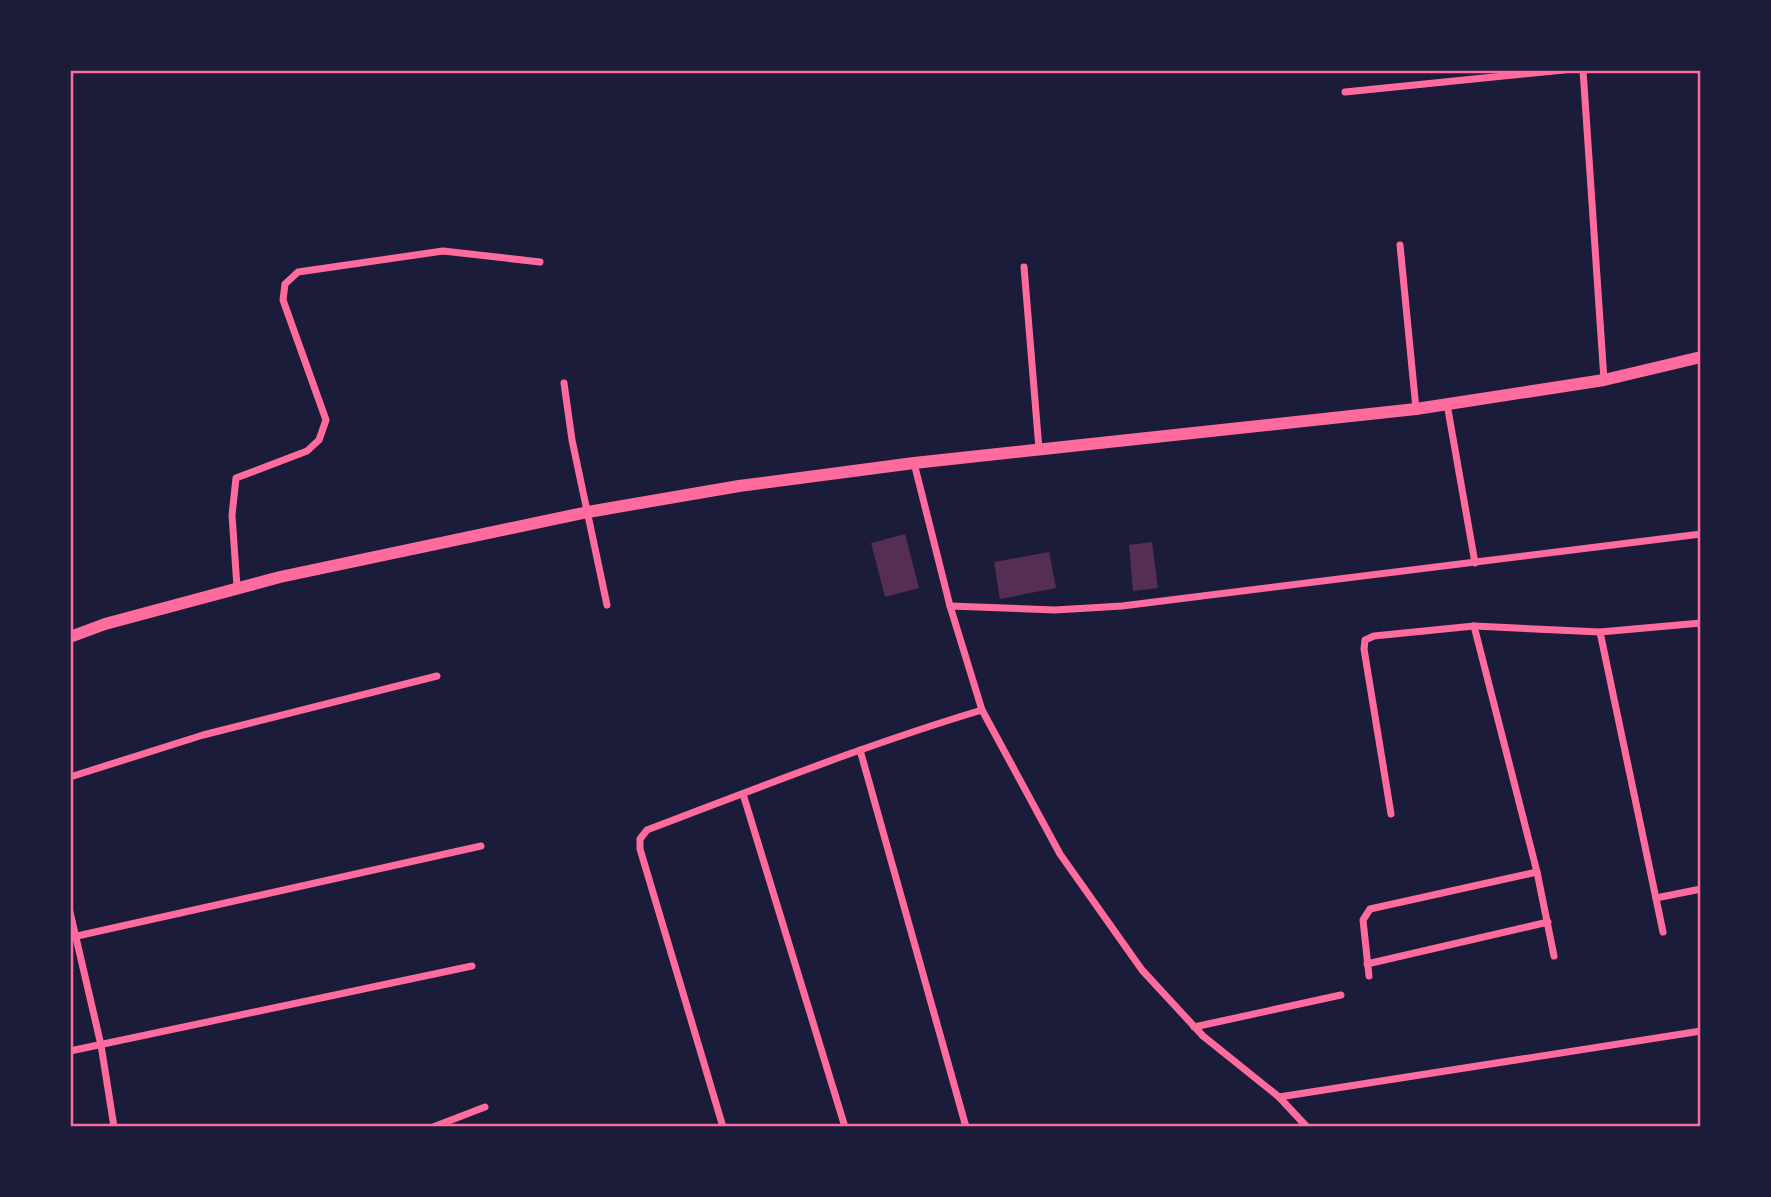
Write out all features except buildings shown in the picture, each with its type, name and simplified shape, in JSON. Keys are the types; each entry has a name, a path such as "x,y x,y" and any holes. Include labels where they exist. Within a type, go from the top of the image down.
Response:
{"street":[{"path":"1345,92 1564,70"},
{"path":"1583,70 1604,380"},
{"path":"1400,244 1416,409"},
{"path":"237,587 232,515 236,478 307,451 318,440 326,420 283,300 285,284 298,272 443,251 540,262"},
{"path":"1024,267 1039,449"},
{"path":"70,637 105,624 237,587 588,512 738,486 914,463 1416,409 1604,380 1701,357"},
{"path":"564,383 572,440 607,605"},
{"path":"1447,403 1475,563"},
{"path":"914,463 950,606 982,710 1060,854 1142,970 1203,1037 1279,1097 1307,1127"},
{"path":"950,606 1055,610 1122,606 1701,534"},
{"path":"1391,814 1364,649 1365,640 1374,636 1474,626 1600,632 1701,623"},
{"path":"1474,626 1537,872 1554,956"},
{"path":"1600,632 1663,932"},
{"path":"70,777 203,735 437,676"},
{"path":"723,1127 639,849 640,839 647,830 900,734 982,710"},
{"path":"860,750 966,1127"},
{"path":"743,794 845,1127"},
{"path":"77,936 481,846"},
{"path":"1369,976 1363,920 1370,909 1537,872"},
{"path":"1656,898 1701,889"},
{"path":"70,912 101,1045 114,1127"},
{"path":"1367,964 1548,922"},
{"path":"70,1051 471,966"},
{"path":"1194,1027 1341,995"},
{"path":"1279,1097 1701,1031"},
{"path":"433,1127 485,1107"}]}
